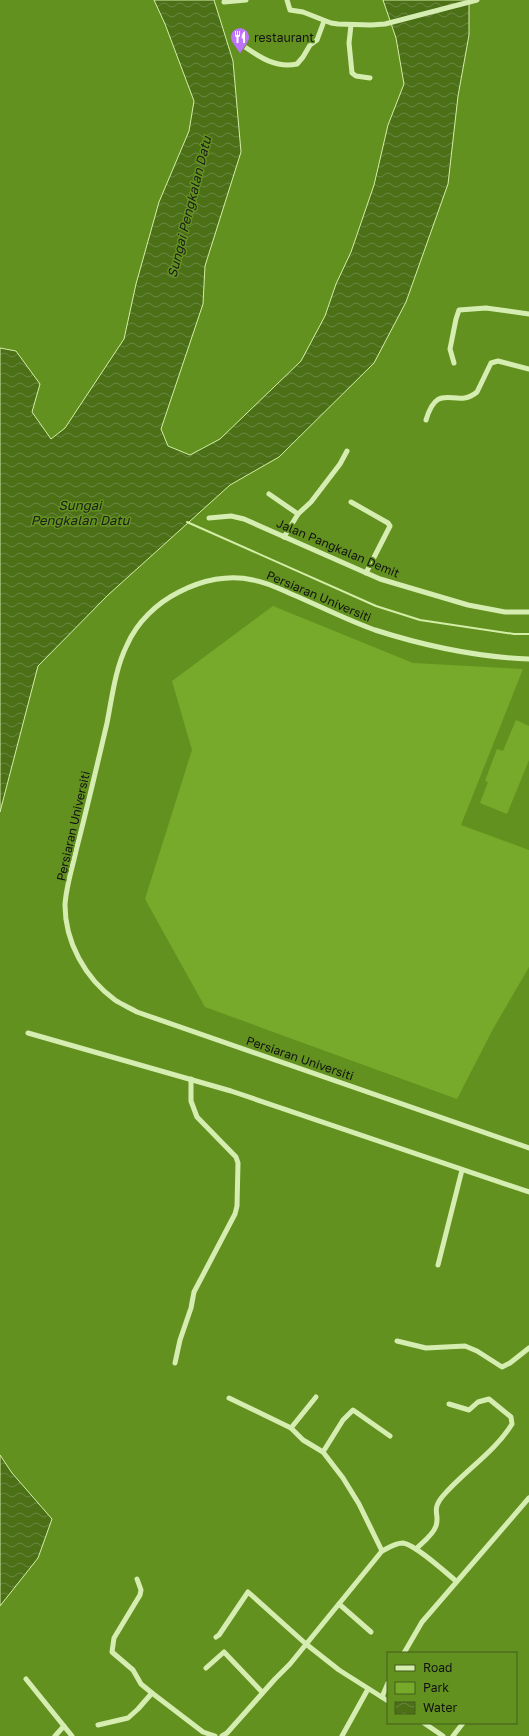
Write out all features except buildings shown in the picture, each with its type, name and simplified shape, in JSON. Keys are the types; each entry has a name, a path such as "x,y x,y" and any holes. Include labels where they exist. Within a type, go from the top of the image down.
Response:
{"street":[{"path":"224,2 246,0"},
{"path":"287,0 290,10 303,12 330,23 350,25 385,24 477,0"},
{"path":"239,43 269,62 282,66 297,64 310,45 317,40 324,21"},
{"path":"350,25 349,43 352,73 356,76 370,78"},
{"path":"454,363 450,349 459,310 486,308 529,314"},
{"path":"426,420 429,409 435,400 441,398 467,397 477,392 490,363 498,361 529,368"},
{"path":"284,537 298,514 311,502 340,464 347,451"},
{"path":"269,494 298,514"},
{"path":"351,502 388,523 390,526 366,573"},
{"name":"Jalan Pangkalan Demit","path":"209,518 231,516 244,519 366,573 426,593 468,605 506,612 529,612"},
{"name":"Persiaran Universiti","path":"529,658 467,654 409,641 372,629 253,579 228,578 207,580 170,596 152,611 139,626 126,645 119,668 69,880 65,904 67,927 84,969 101,988 137,1012 529,1148"},
{"path":"28,1033 231,1091 529,1192"},
{"path":"174,1363 194,1292 232,1220 237,1206 238,1163 236,1157 197,1117 191,1100 191,1079"},
{"path":"438,1265 462,1170"},
{"path":"397,1341 426,1348 465,1346 477,1351 502,1366 510,1364 529,1348"},
{"path":"290,1428 316,1397"},
{"path":"229,1398 290,1428 303,1440 323,1452 343,1478 359,1504 382,1551"},
{"path":"416,1549 435,1528 437,1519 436,1508 443,1496 488,1453 512,1424 510,1417 489,1399 478,1402 469,1410 449,1404"},
{"path":"323,1452 343,1420 353,1410 390,1436"},
{"path":"405,1652 422,1622 529,1498"},
{"path":"222,1736 227,1733 262,1692 290,1664 382,1551 401,1543 416,1549 456,1581"},
{"path":"137,1579 141,1590 140,1595 114,1638 112,1652 133,1670 141,1684 202,1734 215,1736"},
{"path":"216,1637 219,1635 248,1592 306,1644 353,1680 387,1700"},
{"path":"339,1604 371,1632"},
{"path":"206,1668 224,1652 262,1692"},
{"path":"26,1679 72,1736"},
{"path":"382,1697 387,1685"},
{"path":"342,1736 368,1689"},
{"path":"98,1725 128,1718 152,1693"},
{"path":"425,1724 443,1736"},
{"path":"453,1736 462,1724"},
{"path":"56,1736 64,1726"}],"green space":[{"path":"273,606 413,663 523,669 461,825 529,850 529,967 493,1029 457,1099 205,1007 145,899 192,750 172,681"},
{"path":"516,720 529,726 529,760 507,814 480,803 488,782 485,781 497,749 503,751"}],"water":[{"name":"Sungai Pengkalan Datu","path":"154,0 214,0 233,61 241,152 205,266 203,304 161,429 168,446 190,455 220,439 301,361 325,316 336,284 351,252 374,185 388,125 404,84 396,38 383,0 469,0 469,35 458,96 448,184 406,302 374,363 279,457 230,485 108,595 38,666 0,812 0,348 16,351 40,384 32,412 51,439 65,428 124,339 136,284 159,202 189,131 194,101 165,24"},
{"path":"0,1455 12,1473 52,1519 38,1558 0,1606"}],"waterway":[{"path":"187,522 376,606 420,620 514,634 529,634"}],"place":[{"name":"restaurant","path":"240,54"}]}
